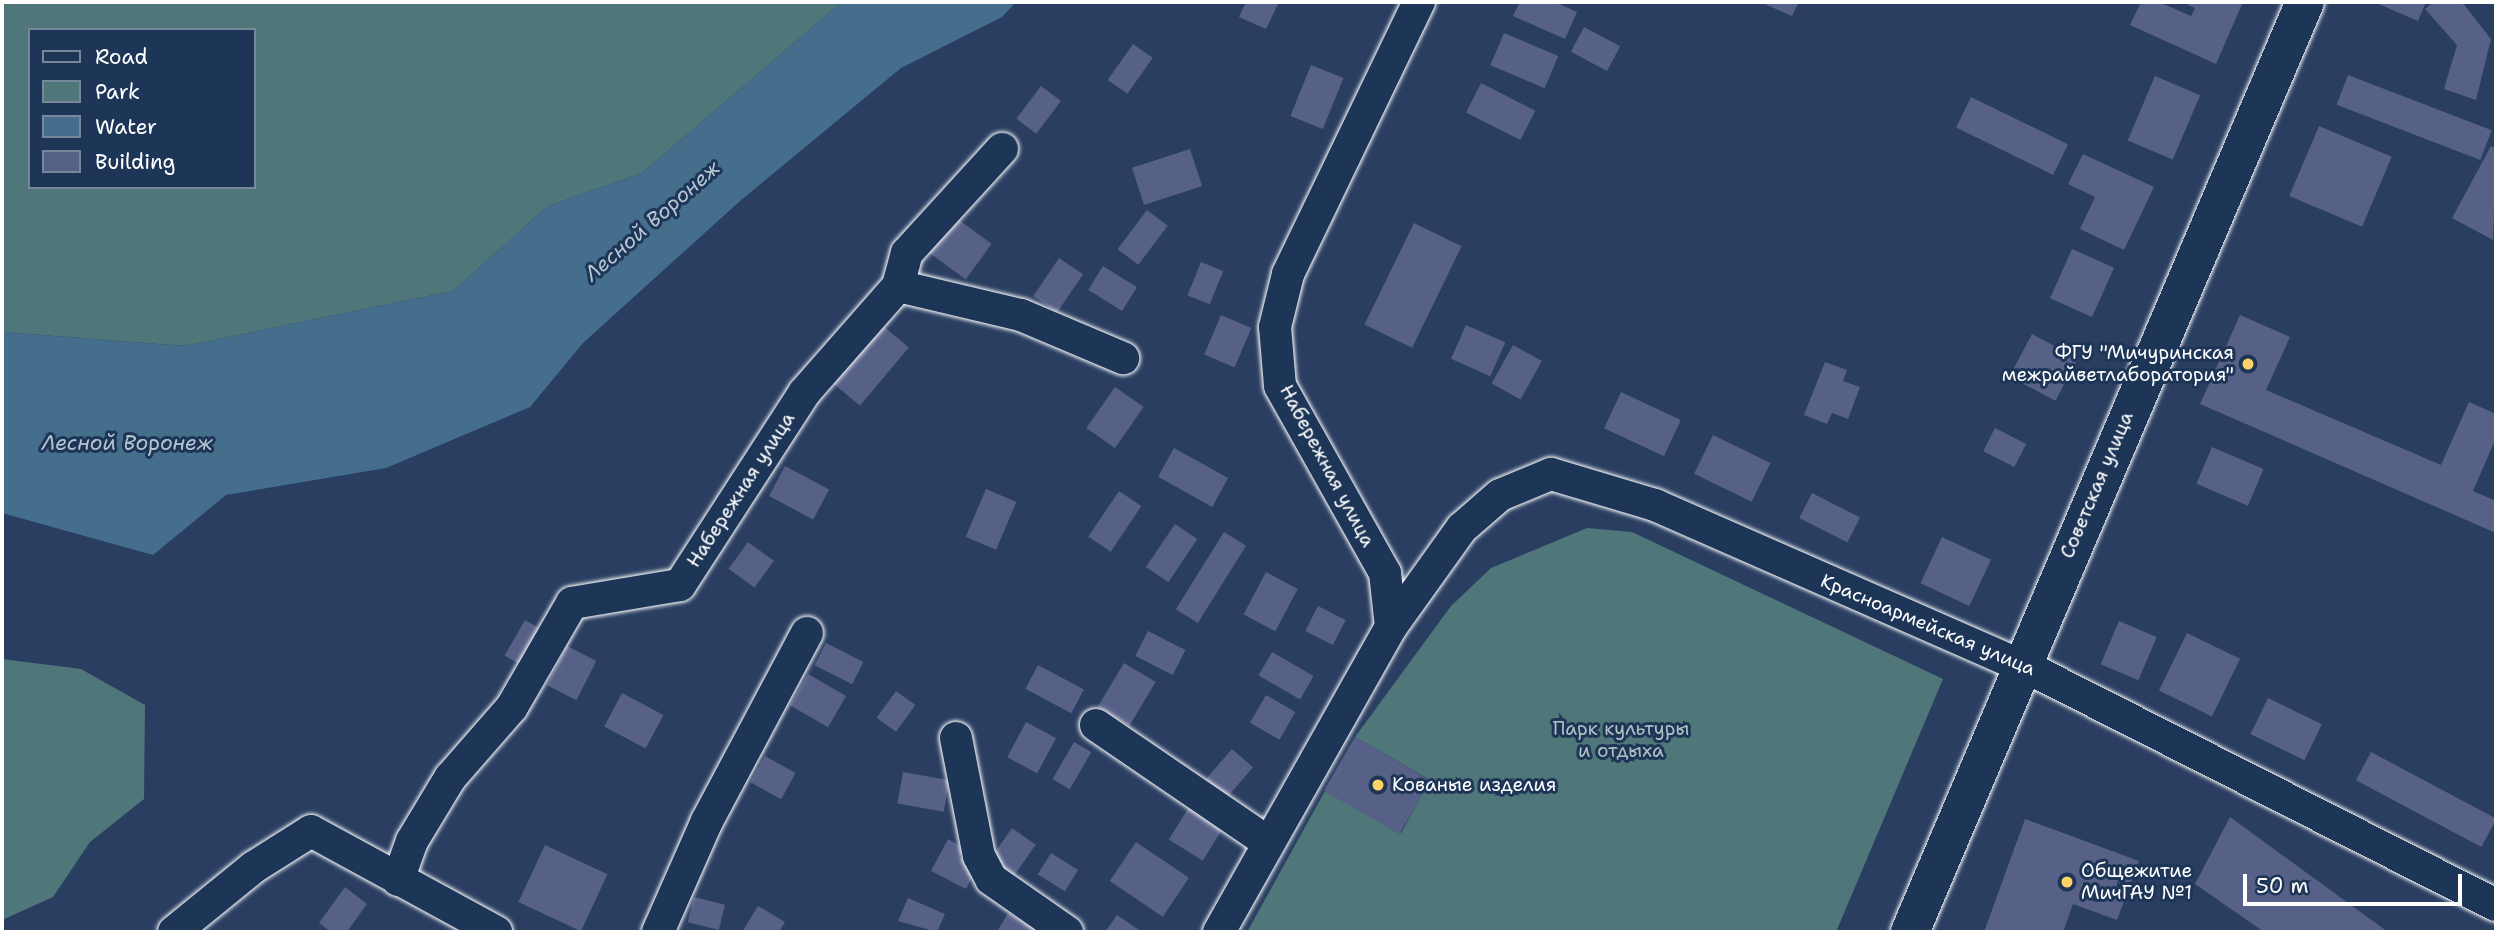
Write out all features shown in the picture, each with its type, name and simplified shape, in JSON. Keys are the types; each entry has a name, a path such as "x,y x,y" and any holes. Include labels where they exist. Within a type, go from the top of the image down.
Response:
{"main road":[{"name":"Советская улица","path":"1910,932 2020,666 2305,2"}],"street":[{"name":"Набережная улица","path":"1391,627 1385,573 1280,386 1275,327 1288,274 1419,2"},
{"name":"Набережная улица","path":"398,880 412,841 450,778 512,707 572,603 680,585 804,393 898,286 907,253 1002,149"},
{"path":"898,286 1021,315 1123,358"},
{"name":"Красноармейская улица","path":"1391,627 1462,528 1500,495 1551,474 1655,505 2020,666 2496,905"},
{"path":"1219,932 1391,627"},
{"path":"658,932 707,821 807,633"},
{"path":"1096,725 1269,843"},
{"path":"956,738 979,856 991,879 1067,932"},
{"path":"174,932 254,867 311,831 496,932"}],"green space":[{"path":"2,2 842,2 642,173 548,206 453,291 185,346 2,332"},
{"name":"Парк культуры и отдыха","path":"1587,528 1632,532 1943,679 1836,932 1247,932 1325,791 1401,833 1430,780 1355,737 1451,606 1491,568"},
{"path":"2,659 81,669 145,705 144,799 90,842 53,897 2,920"}],"water":[{"name":"Лесной Воронеж","path":"842,2 1016,2 1002,17 901,68 740,201 583,343 530,407 386,468 226,495 153,555 2,513 2,332 185,346 453,291 548,206 642,173"}],"building":[{"path":"1246,2 1279,2 1266,29 1239,17"},
{"path":"1520,2 1555,2 1577,12 1565,39 1513,16"},
{"path":"1760,2 1799,2 1792,16"},
{"path":"2141,2 2159,2 2191,16 2195,8 2182,2 2243,2 2216,64 2130,25"},
{"path":"2374,2 2426,2 2418,21"},
{"path":"2434,2 2462,2 2491,39 2476,100 2444,89 2457,45 2425,9"},
{"path":"1584,27 1620,46 1607,71 1571,52"},
{"path":"1504,33 1558,56 1545,88 1490,65"},
{"path":"1133,44 1153,58 1127,94 1108,80"},
{"path":"1311,65 1343,78 1323,129 1290,116"},
{"path":"2348,75 2492,130 2480,160 2337,105"},
{"path":"2155,76 2200,95 2173,160 2128,140"},
{"path":"1481,83 1535,111 1520,140 1466,112"},
{"path":"1041,86 1061,101 1036,134 1016,119"},
{"path":"1971,97 2068,144 2053,175 1956,128"},
{"path":"2319,126 2392,157 2362,227 2289,196"},
{"path":"2491,146 2496,149 2493,240 2452,218"},
{"path":"1190,149 1202,186 1144,205 1132,168"},
{"path":"2083,154 2154,187 2124,250 2080,229 2095,197 2068,184"},
{"path":"1147,210 1168,226 1138,265 1118,249"},
{"path":"952,215 992,244 966,279 926,251"},
{"path":"1414,223 1462,246 1412,348 1364,325"},
{"path":"2072,249 2114,268 2092,317 2050,298"},
{"path":"1059,258 1083,274 1057,312 1033,296"},
{"path":"1201,262 1223,271 1210,304 1188,295"},
{"path":"1103,266 1137,287 1122,311 1088,290"},
{"path":"1221,315 1251,328 1235,367 1204,355"},
{"path":"2240,315 2290,337 2266,390 2441,465 2469,402 2496,414 2496,438 2473,491 2496,501 2496,533 2200,404"},
{"path":"882,325 909,347 860,406 833,383"},
{"path":"1466,325 1505,342 1490,376 1451,359"},
{"path":"2032,334 2078,358 2055,401 2009,376"},
{"path":"1513,345 1542,361 1521,399 1492,383"},
{"path":"1825,362 1847,370 1843,381 1860,387 1848,419 1832,413 1827,424 1804,415"},
{"path":"1115,387 1144,407 1115,448 1086,428"},
{"path":"1621,392 1681,420 1664,456 1604,428"},
{"path":"1995,428 2026,444 2014,467 1983,451"},
{"path":"1713,435 1771,463 1752,502 1694,474"},
{"path":"2212,447 2264,469 2248,506 2196,484"},
{"path":"1174,448 1228,478 1212,507 1158,477"},
{"path":"785,466 829,489 813,519 769,496"},
{"path":"986,489 1016,502 996,550 966,537"},
{"path":"1119,491 1141,506 1111,552 1088,537"},
{"path":"1812,493 1860,518 1847,542 1799,518"},
{"path":"1175,524 1197,539 1168,582 1146,567"},
{"path":"1224,532 1246,546 1198,623 1176,609"},
{"path":"1942,537 1991,560 1969,606 1920,583"},
{"path":"748,542 774,561 754,588 729,569"},
{"path":"1266,572 1298,589 1275,631 1243,614"},
{"path":"1318,606 1346,620 1333,645 1305,631"},
{"path":"525,620 542,630 522,666 504,656"},
{"path":"2119,621 2157,637 2138,680 2101,664"},
{"path":"1148,631 1185,650 1173,675 1135,656"},
{"path":"2187,633 2240,659 2212,716 2159,691"},
{"path":"826,643 863,662 852,684 815,665"},
{"path":"567,646 596,661 576,700 547,685"},
{"path":"1272,652 1314,676 1300,699 1258,675"},
{"path":"1124,663 1156,682 1129,726 1098,707"},
{"path":"1038,665 1084,689 1071,713 1025,689"},
{"path":"808,674 846,696 828,727 790,705"},
{"path":"896,691 915,705 896,732 877,718"},
{"path":"622,693 663,715 646,749 604,727"},
{"path":"1266,695 1295,712 1279,740 1250,723"},
{"path":"2268,698 2322,724 2304,760 2250,734"},
{"path":"1026,722 1056,738 1037,773 1007,757"},
{"name":"Кованые изделия","path":"1355,737 1430,780 1399,834 1324,791"},
{"path":"1074,742 1091,752 1070,789 1052,779"},
{"path":"1232,749 1253,767 1227,798 1206,779"},
{"path":"2371,752 2496,818 2481,847 2356,780"},
{"path":"765,756 796,773 781,799 750,782"},
{"path":"903,772 949,780 944,812 897,804"},
{"path":"1191,804 1225,825 1203,861 1169,840"},
{"path":"2230,817 2388,932 2264,932 2195,884"},
{"name":"Общежитие МичГАУ №1","path":"2025,819 2139,861 2117,920 2073,904 2063,932 1984,932"},
{"path":"1012,828 1036,845 1012,879 988,862"},
{"path":"948,839 964,848 959,857 977,867 966,889 931,871"},
{"path":"1136,842 1189,878 1163,917 1110,881"},
{"path":"545,845 608,874 581,931 518,902"},
{"path":"1051,853 1078,870 1065,891 1038,874"},
{"path":"345,887 367,904 347,932 331,932 319,923"},
{"path":"694,897 725,905 719,930 688,922"},
{"path":"908,898 945,914 937,932 898,921"},
{"path":"758,906 785,922 779,932 742,932"},
{"path":"1008,913 1035,929 1033,932 997,932"},
{"path":"1117,915 1142,932 1105,932"}],"place":[{"name":"ФГУ \"Мичуринская межрайветлаборатория\"","path":"2248,364"},
{"name":"Кованые изделия","path":"1378,785"},
{"name":"Общежитие МичГАУ №1","path":"2067,882"}]}
